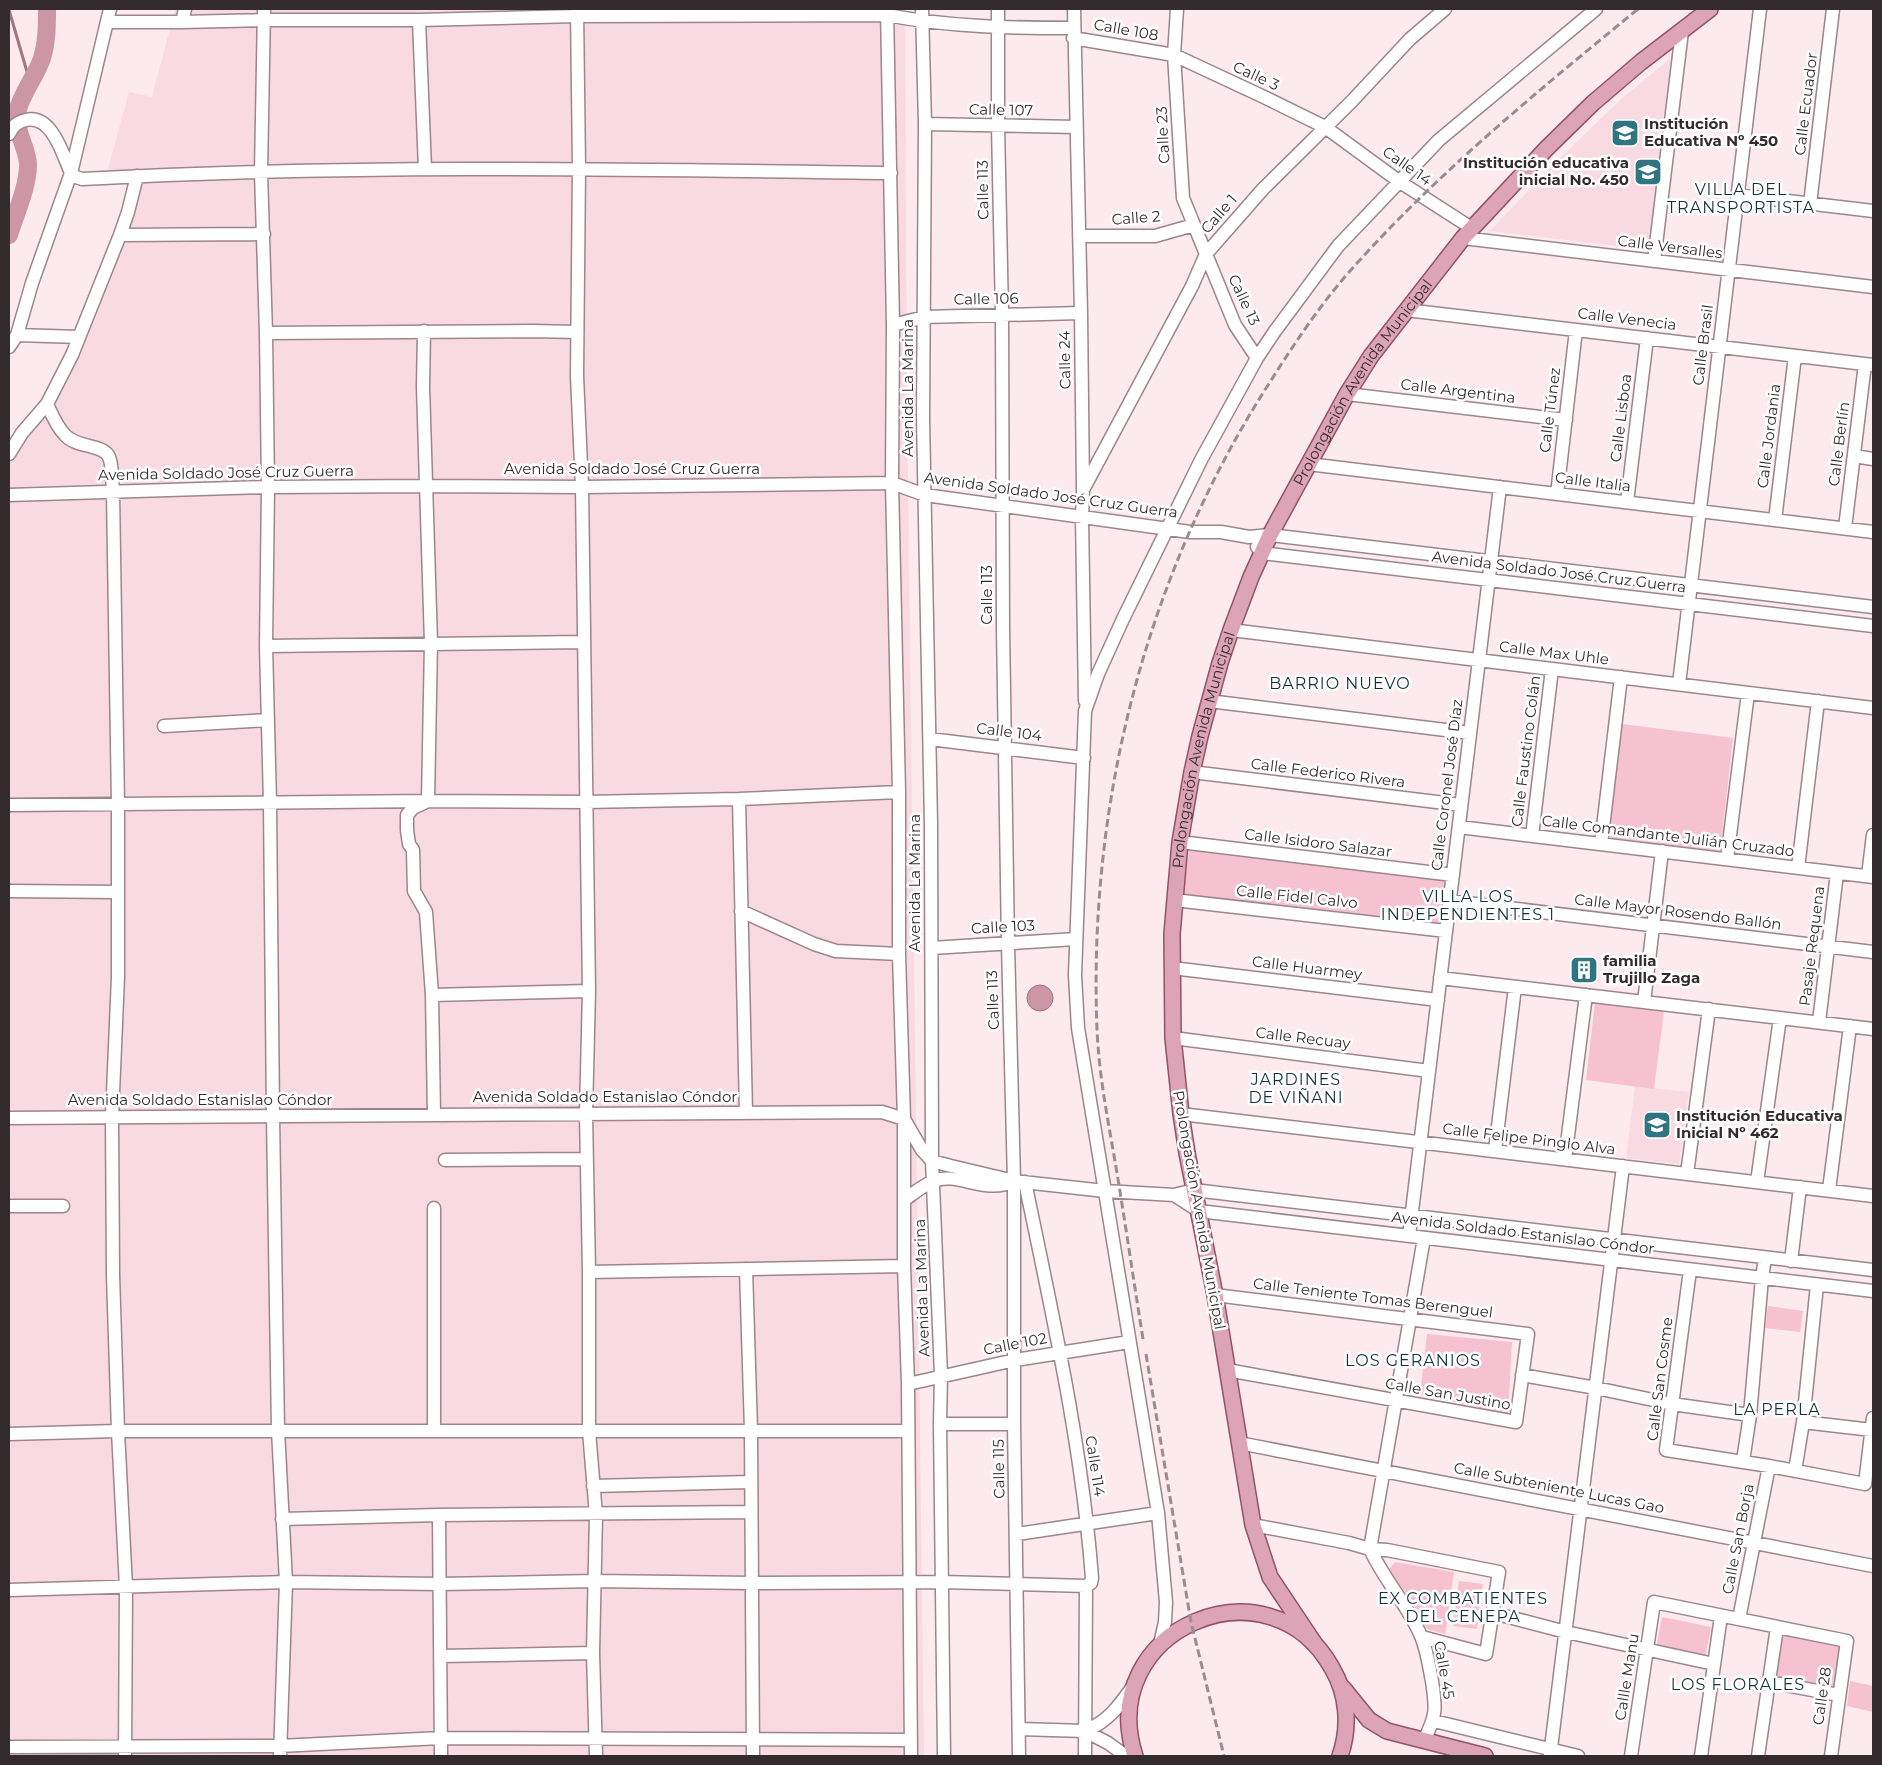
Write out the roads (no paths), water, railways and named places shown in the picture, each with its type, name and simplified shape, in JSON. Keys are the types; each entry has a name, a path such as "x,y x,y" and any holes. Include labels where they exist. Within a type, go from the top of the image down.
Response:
{"main road":[{"name":"Prolongación Avenida Municipal","path":"1340,1756 1346,1723 1345,1704 1340,1686 1329,1663 1299,1623 1270,1577 1253,1525 1215,1295 1181,1114 1173,1038 1172,968 1174,900 1180,842 1192,772 1209,701 1231,630 1262,553 1308,464 1347,394 1371,356 1468,234 1547,148 1593,103 1641,62 1710,9"},
{"name":"Prolongación Avenida Municipal","path":"1135,1756 1130,1737 1129,1718 1131,1699 1136,1681 1148,1659 1160,1644 1174,1632 1196,1620 1233,1612 1258,1614 1282,1622 1314,1643"},
{"path":"1340,1686 1369,1720 1387,1731 1486,1756"}],"street":[{"path":"9,347 17,334 32,284 71,173 110,9"},
{"path":"182,22 185,9"},
{"name":"Calle 113","path":"998,9 1008,944 1020,1181"},
{"name":"Calle 24","path":"1074,9 1081,313 1085,711"},
{"name":"Calle 23","path":"1177,9 1174,55 1183,198 1206,254"},
{"name":"Calle 1","path":"1083,490 1192,286 1206,254 1263,189 1410,39 1445,9"},
{"name":"Prolongación Avenida Municipal","path":"1160,1644 1165,1622 1166,1602 1158,1513 1078,1028 1075,975 1085,711 1102,666 1167,528 1219,425 1257,358 1275,331 1338,246 1439,140 1596,9"},
{"name":"Calle Brasil","path":"1679,684 1760,9"},
{"name":"Calle Ecuador","path":"1810,204 1833,9"},
{"name":"Calle 108","path":"107,22 182,22 264,14 419,20 577,13 887,12 922,15 998,28 1074,33 1174,55"},
{"name":"Avenida La Marina","path":"887,12 893,325 892,483 899,792 898,954 904,1119 904,1266 908,1384 911,1756"},
{"path":"577,13 579,168 576,376 582,487 589,991 586,1114 589,1272 589,1431 596,1515 593,1653 596,1756"},
{"path":"264,14 261,172 264,234 268,487 266,646 270,803 278,1430 286,1582 280,1751"},
{"name":"Avenida La Marina","path":"922,15 925,124 922,418 930,739 932,1161 941,1375 944,1756"},
{"path":"419,20 425,168"},
{"path":"1654,261 1682,31"},
{"name":"Calle 3","path":"1174,55 1325,127"},
{"path":"9,134 14,125 28,119 46,125 52,131 71,173 82,179 425,168 579,168 891,173"},
{"name":"Calle 107","path":"925,124 1076,127"},
{"name":"Calle 14","path":"1325,127 1468,234"},
{"path":"9,454 22,433 47,404 72,355 120,235 137,176"},
{"path":"1738,195 1873,211"},
{"name":"Calle 2","path":"1079,236 1155,236 1194,225"},
{"path":"120,235 264,234"},
{"name":"Calle Versalles","path":"1468,234 1654,261 1873,287"},
{"name":"Calle 13","path":"1206,254 1235,325 1257,358"},
{"name":"Calle Venecia","path":"1406,310 1869,365"},
{"name":"Calle 106","path":"893,325 924,317 1081,313"},
{"name":"Calle Túnez","path":"1557,494 1576,330"},
{"path":"424,331 431,643 428,801"},
{"path":"266,333 577,332"},
{"path":"17,334 79,337"},
{"name":"Calle Lisboa","path":"1627,502 1646,338"},
{"name":"Calle Jordania","path":"1775,520 1795,356"},
{"name":"Calle Berlín","path":"1845,528 1854,456 1869,365"},
{"name":"Calle Argentina","path":"1347,394 1566,420"},
{"path":"47,404 65,436 77,444 100,448 106,452 110,458 113,492 118,805 118,977 112,1116 113,1275 126,1587 125,1752"},
{"path":"1854,456 1873,459"},
{"name":"Calle Italia","path":"1308,464 1873,532"},
{"name":"Avenida Soldado José Cruz Guerra","path":"9,495 268,487 582,487 892,483 925,495 1190,532 1221,532 1249,537 1270,535 1873,607"},
{"name":"Calle Coronel José Díaz","path":"1409,1236 1500,487"},
{"path":"1249,537 1262,553"},
{"name":"Avenida Soldado José Cruz Guerra","path":"1262,553 1873,626"},
{"name":"Calle Max Uhle","path":"1231,630 1873,708"},
{"path":"266,646 583,642"},
{"name":"Calle Faustino Colán","path":"1532,836 1552,669"},
{"path":"1601,844 1621,677"},
{"path":"1727,859 1748,693"},
{"path":"1209,701 1470,733"},
{"path":"1798,868 1818,701"},
{"path":"164,726 268,720"},
{"name":"Calle 104","path":"930,739 1084,758"},
{"name":"Calle Federico Rivera","path":"1192,772 1461,805"},
{"path":"9,805 428,801 585,802 739,799 899,792"},
{"path":"739,799 746,1113"},
{"path":"428,801 413,808 407,816 407,830 409,844 413,850 414,891 426,912 432,995 434,1114"},
{"name":"Calle Comandante Julián Cruzado","path":"1459,827 1871,877"},
{"path":"1871,877 1873,835"},
{"name":"Calle Isidoro Salazar","path":"1180,842 1453,875"},
{"path":"1644,1002 1662,851"},
{"name":"Pasaje Requena","path":"1819,1022 1837,873"},
{"path":"9,892 118,892"},
{"name":"Calle Fidel Calvo","path":"1174,900 1446,930"},
{"name":"Calle Mayor Rosendo Ballón","path":"1450,901 1873,952"},
{"path":"741,911 814,944 836,951 898,954"},
{"name":"Calle 103","path":"932,948 1076,939"},
{"name":"Calle Huarmey","path":"1172,968 1438,1000"},
{"path":"1440,978 1873,1029"},
{"path":"1495,1151 1515,987"},
{"path":"432,995 589,991"},
{"path":"1565,1159 1586,995"},
{"path":"1687,1174 1708,1010"},
{"path":"1757,1182 1780,1018"},
{"path":"1828,1190 1850,1026"},
{"name":"Calle Recuay","path":"1173,1038 1429,1071"},
{"name":"Avenida Soldado Estanislao Cóndor","path":"9,1118 882,1112 904,1119"},
{"name":"Calle Felipe Pinglo Alva","path":"1181,1114 1873,1196"},
{"path":"904,1119 922,1150 932,1161"},
{"path":"445,1160 587,1159"},
{"name":"Avenida Soldado Estanislao Cóndor","path":"932,1161 1020,1181 1105,1191 1174,1195 1194,1190 1873,1270"},
{"path":"1551,1753 1623,1166"},
{"path":"904,1200 934,1180 947,1179 993,1186 1004,1186 1020,1181"},
{"name":"Calle 114","path":"1020,1181 1060,1352 1088,1524 1092,1578 1091,1583 1086,1586 1085,1756"},
{"name":"Calle 115","path":"1019,1756 1018,1584 1014,1424 1020,1181"},
{"path":"1791,1261 1800,1187"},
{"name":"Avenida Soldado Estanislao Cóndor","path":"1174,1195 1199,1211 1873,1291"},
{"path":"9,1206 63,1206"},
{"path":"434,1208 434,1430"},
{"path":"1370,1550 1424,1238"},
{"path":"1743,1462 1750,1415 1765,1258"},
{"path":"589,1272 904,1266"},
{"path":"746,1269 750,1430 753,1756"},
{"name":"Calle San Cosme","path":"1690,1270 1666,1450 1769,1466 1865,1484 1873,1424"},
{"path":"1795,1471 1803,1422 1817,1285"},
{"name":"Calle Teniente Tomas Berenguel","path":"1215,1295 1528,1334 1522,1375"},
{"name":"Calle 102","path":"908,1384 941,1375 1015,1360 1129,1342"},
{"name":"Calle San Justino","path":"1227,1370 1516,1422 1522,1375"},
{"path":"1522,1375 1672,1404 1750,1415"},
{"path":"1803,1422 1873,1424"},
{"path":"940,1424 1014,1424"},
{"path":"9,1434 278,1430 908,1431"},
{"name":"Calle Subteniente Lucas Gao","path":"1239,1442 1873,1566"},
{"name":"Calle San Borja","path":"1739,1620 1769,1466"},
{"path":"593,1486 750,1482"},
{"path":"282,1519 439,1515 596,1515 751,1512"},
{"path":"1017,1534 1158,1513"},
{"path":"439,1515 441,1756"},
{"path":"1253,1525 1350,1543 1370,1550 1387,1550 1499,1572 1486,1654 1422,1637"},
{"name":"Calle 45","path":"1370,1550 1422,1637 1429,1662 1434,1700 1434,1721"},
{"path":"9,1590 286,1582 440,1584 594,1581 752,1583 942,1582 1086,1586"},
{"name":"Callle Manu","path":"1631,1756 1654,1602 1721,1616"},
{"path":"1493,1613 1566,1632 1714,1664"},
{"path":"1701,1756 1721,1616 1777,1627 1758,1756"},
{"name":"Calle 28","path":"1777,1627 1846,1641 1831,1756"},
{"path":"440,1656 593,1653"},
{"path":"1085,1731 1108,1718 1119,1706 1136,1681"},
{"path":"1769,1682 1839,1695"},
{"path":"1424,1740 1434,1721 1551,1753 1578,1756"},
{"path":"1019,1729 1085,1731 1108,1743 1126,1756"},
{"path":"9,1747 125,1752 280,1751 441,1738 911,1740"}],"waterway":[{"path":"9,235 24,192 28,165 26,152 17,126 17,113 44,52 47,9"},
{"path":"9,10 30,82"}],"railway":[{"path":"1143,1339 1100,1065 1097,1029 1097,944 1103,859 1115,775 1134,692 1158,611 1189,532 1227,456 1270,382 1328,297 1383,235 1453,167 1526,102 1638,9"},
{"path":"1146,1354 1191,1622 1224,1756"}],"place":[{"name":"Institución Educativa Nº 450","path":"1625,133"},
{"name":"Institución educativa inicial No. 450","path":"1648,172"},
{"name":"familia Trujillo Zaga","path":"1584,970"},
{"name":"Institución Educativa Inicial Nº 462","path":"1657,1125"}],"district":[{"name":"VILLA DEL TRANSPORTISTA","path":"1741,198"},
{"name":"BARRIO NUEVO","path":"1340,683"},
{"name":"VILLA LOS INDEPENDIENTES 1","path":"1468,905"},
{"name":"JARDINES DE VIÑANI","path":"1296,1088"},
{"name":"LOS GERANIOS","path":"1413,1360"},
{"name":"LA PERLA","path":"1777,1409"},
{"name":"EX COMBATIENTES DEL CENEPA","path":"1463,1607"},
{"name":"LOS FLORALES","path":"1738,1684"}]}
